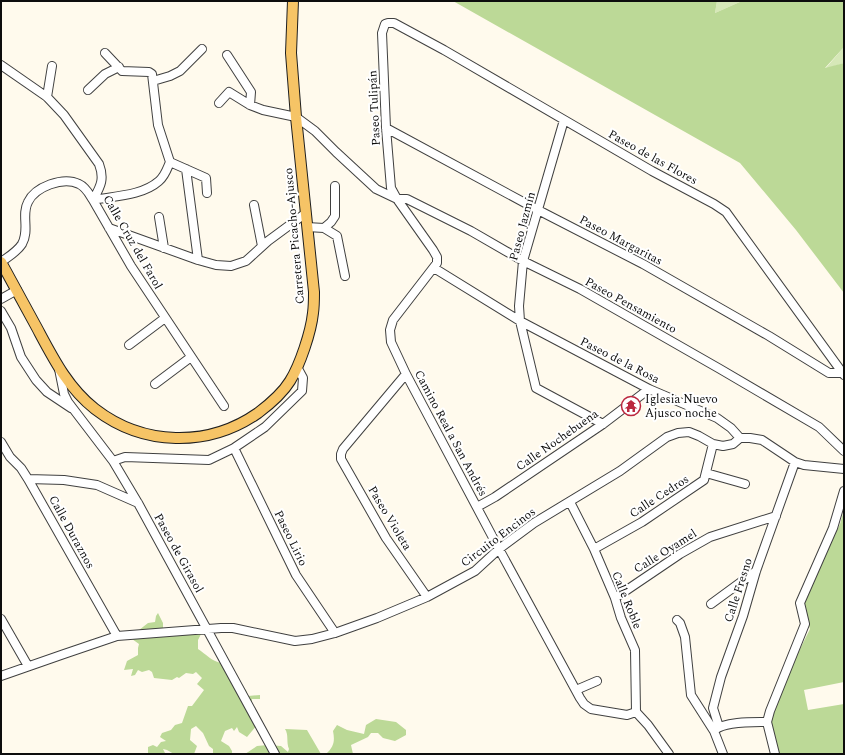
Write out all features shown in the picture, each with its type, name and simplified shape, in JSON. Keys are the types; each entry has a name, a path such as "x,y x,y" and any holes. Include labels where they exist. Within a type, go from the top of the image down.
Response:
{"main road":[{"name":"Carretera Picacho-Ajusco","path":"1,262 58,367 74,389 105,416 128,429 158,437 187,439 213,435 251,418 273,401 290,381 297,367 310,331 314,292 296,117 292,53 293,1"}],"street":[{"name":"Paseo Tulipán","path":"394,24 384,24 382,33 386,128 392,188 396,199"},
{"name":"Paseo de las Flores","path":"394,24 444,50 652,171 726,212 843,374"},
{"path":"153,82 170,76 180,70 202,49"},
{"path":"1,262 21,246 27,230 27,202 40,189 57,183 72,182 79,184 86,189 93,200 144,191 159,181 165,174 170,162 158,125 152,74 149,72 122,70 105,53"},
{"path":"226,55 251,92 250,105"},
{"name":"Calle Cruz del Farol","path":"1,65 47,97 64,115 99,164 102,172 101,184 93,200 131,266 224,406"},
{"path":"47,97 52,66"},
{"path":"88,90 104,74 119,67"},
{"path":"219,103 229,92 250,105 263,110 296,117 316,131 376,189 396,199 437,257 437,263 434,268"},
{"name":"Paseo Jazmín","path":"564,120 523,261 519,306 520,321 536,388 602,424"},
{"name":"Paseo Margaritas","path":"386,128 538,210 643,264 769,336 829,373 843,374"},
{"path":"170,162 206,178 207,193"},
{"path":"186,169 198,260"},
{"path":"324,228 335,216 335,186"},
{"name":"Paseo Pensamiento","path":"396,199 407,200 471,231 523,261 586,293 819,426 844,451"},
{"path":"254,205 262,246"},
{"path":"109,228 198,260 231,266 246,262 262,246 306,213"},
{"path":"159,217 164,248"},
{"path":"307,228 324,228 337,236 345,276"},
{"name":"Paseo de la Rosa","path":"434,268 520,321 649,389 718,418 740,438"},
{"name":"Camino Real a San Andrés","path":"434,268 393,320 390,330 391,342 406,374 499,549 584,704 592,709 627,715 636,712"},
{"path":"1,299 17,290"},
{"path":"1,310 11,328 22,357 36,380 47,392 74,410"},
{"path":"129,345 165,318"},
{"path":"155,384 191,357"},
{"name":"Paseo de Girasol","path":"58,367 64,394 74,410 113,461 138,502 275,754"},
{"path":"113,461 125,456 209,460 234,448 265,427 302,391 303,378 297,367"},
{"name":"Paseo Violeta","path":"406,374 343,449 341,459 386,538 427,597"},
{"name":"Calle Nochebuena","path":"477,507 495,497 602,424 649,389"},
{"name":"Circuito Encinos","path":"1,676 117,636 233,628 295,641 312,639 335,633 377,618 427,597 476,571 499,549 534,523 620,471 668,438 678,433 689,432 714,444 723,446 733,444 740,438"},
{"path":"740,438 762,440 794,462 804,466 844,469"},
{"name":"Calle Duraznos","path":"1,442 10,457 21,468 117,636"},
{"name":"Calle Cedros","path":"594,549 642,522 704,480 714,444"},
{"name":"Paseo Lirio","path":"234,448 296,575 335,633"},
{"path":"1,453 10,457"},
{"name":"Calle Fresno","path":"716,729 713,708 721,677 743,616 756,571 794,462"},
{"path":"706,473 745,484"},
{"path":"28,480 64,480 97,485 138,502"},
{"path":"775,754 767,722 804,624 800,604 833,528 844,491"},
{"name":"Calle Roble","path":"570,502 594,549 635,650 636,712"},
{"name":"Calle Oyamel","path":"615,598 680,554 710,537 776,516"},
{"path":"711,604 756,571"},
{"path":"1,619 28,666"},
{"path":"677,620 680,623 685,636 691,695 716,729 723,754"},
{"path":"576,690 597,681"},
{"path":"636,712 648,725 669,754"},
{"path":"716,729 742,723 767,722"}],"green space":[{"path":"453,1 717,1 715,13 742,1 844,1 844,47 825,68 844,63 844,293 796,230 740,163"},
{"path":"717,1 742,1 715,13"},
{"path":"844,47 844,63 825,69"},
{"path":"844,510 844,682 804,690 808,710 844,704 844,754 778,754 769,725 786,677 810,629 802,602 840,524"},
{"path":"158,613 163,623 163,630 203,630 198,640 198,649 212,659 222,663 225,671 236,674 240,685 246,690 248,696 260,695 260,699 252,699 252,708 259,716 257,725 247,737 239,732 237,727 234,731 232,728 225,731 221,741 229,746 232,754 213,754 213,749 209,746 203,733 196,726 191,729 190,740 197,746 194,754 174,754 163,749 164,754 144,754 148,753 148,747 153,745 157,747 161,742 166,741 160,737 162,733 171,730 175,725 182,723 188,706 192,706 204,690 197,684 202,678 196,672 193,674 186,673 179,678 177,677 172,680 154,678 152,672 149,670 142,672 138,670 135,675 131,676 133,669 124,670 127,661 138,655 139,644 132,639 134,634 148,623 155,622"},
{"path":"376,719 396,722 406,730 406,735 395,741 383,738 378,733 371,733 368,737 351,745 353,754 326,754 331,749 334,741 333,731 337,725 347,730 364,734 366,725"},
{"path":"285,729 307,730 321,754 245,754 257,746 268,745 281,746 288,752 289,749"}],"place":[{"name":"Iglesia Nuevo Ajusco noche","path":"631,406"}]}
